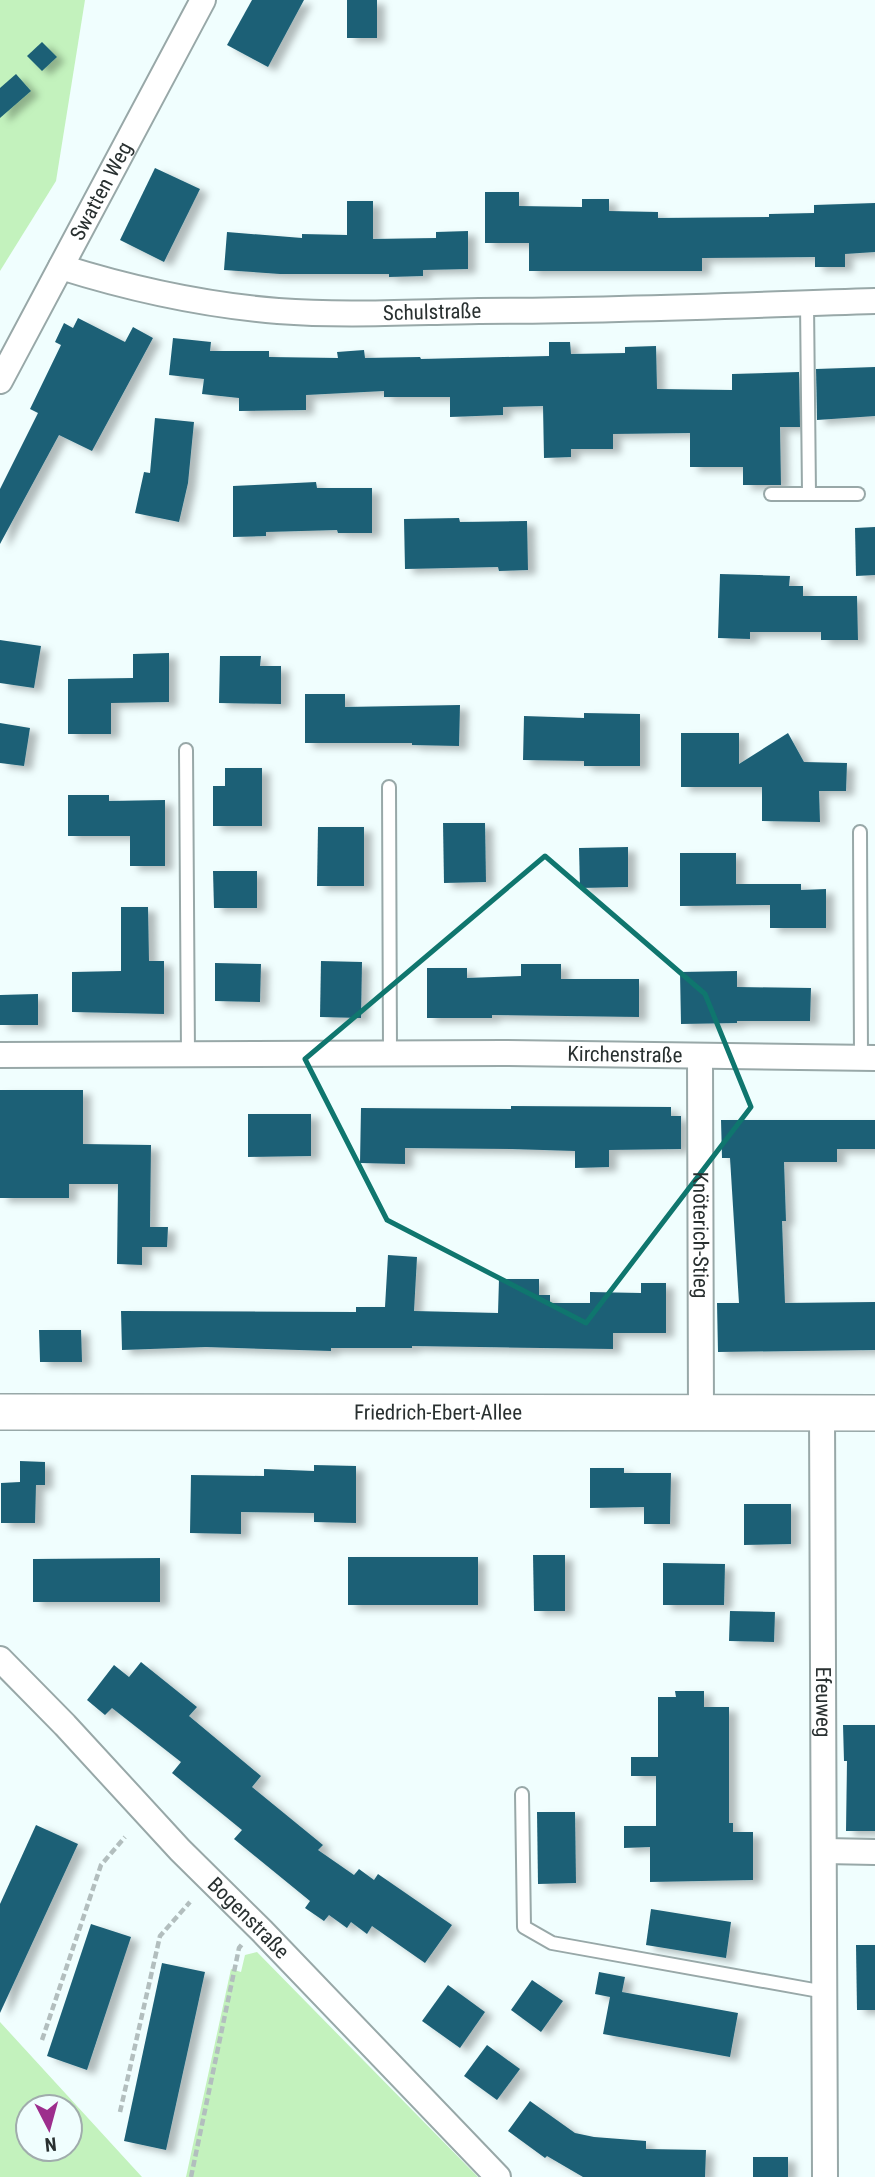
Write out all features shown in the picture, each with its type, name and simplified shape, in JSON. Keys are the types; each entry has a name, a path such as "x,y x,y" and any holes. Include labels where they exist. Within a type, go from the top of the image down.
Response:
{"street":[{"name":"Swatten Weg","path":"0,381 203,0"},
{"name":"Schulstraße","path":"61,267 152,292 278,311 333,313 610,310 875,301"},
{"name":"Kirchenstraße","path":"0,1055 390,1053 868,1058"},
{"name":"Knöterich-Stieg","path":"700,1057 701,1414"},
{"name":"Friedrich-Ebert-Allee","path":"0,1412 875,1413"},
{"name":"Efeuweg","path":"822,1413 825,2177"},
{"name":"Bogenstraße","path":"0,1659 180,1850 256,1925 498,2177"},
{"path":"825,1851 875,1852"}],"lane":[{"path":"807,303 809,494"},
{"path":"771,494 858,494"},
{"path":"186,750 188,1055"},
{"path":"389,787 390,1053"},
{"name":"Kirchenstraße","path":"860,832 868,1058"},
{"path":"522,1794 524,1927 552,1943 825,1992"}],"path":[{"path":"42,2040 102,1865 125,1837"},
{"path":"120,2112 160,1936 190,1902"},
{"path":"191,2177 239,1948 256,1925"}],"highlighted area":[{"path":"545,856 705,994 751,1107 586,1323 387,1220 305,1059"}],"green space":[{"path":"0,0 85,0 56,181 0,271"},
{"path":"257,1952 478,2177 186,2177 231,1969 241,1972 245,1955"},
{"path":"0,2022 65,2093 14,2093 14,2163 84,2163 84,2114 142,2177 0,2177"}],"building":[{"path":"252,0 304,0 268,67 227,45"},
{"path":"347,0 377,0 377,38 347,38"},
{"path":"42,42 57,57 42,71 27,56"},
{"path":"16,74 31,91 0,118 0,88"},
{"path":"155,168 200,189 164,262 120,240"},
{"path":"485,192 519,192 519,206 582,207 582,199 609,199 609,211 658,212 658,218 769,217 769,214 814,213 814,205 875,203 875,252 845,254 845,267 815,267 815,257 702,258 702,271 529,271 529,243 485,243"},
{"path":"347,201 373,201 373,239 436,238 436,232 468,231 468,269 423,270 423,276 389,277 389,274 280,274 224,270 227,232 302,238 302,234 347,235"},
{"path":"78,318 125,342 133,327 153,338 92,451 59,435 0,544 0,489 38,413 30,409 61,345 55,342 64,323 73,328"},
{"path":"173,338 211,342 210,351 269,351 269,357 338,358 337,352 364,350 365,358 549,356 549,342 570,342 571,354 625,353 625,347 656,346 657,389 732,390 732,374 799,372 800,427 780,427 781,485 743,485 743,467 690,467 690,433 613,434 613,449 571,449 571,457 544,458 543,406 503,407 503,415 450,417 450,397 384,397 384,391 306,395 306,410 239,411 239,398 202,394 204,379 169,375"},
{"path":"875,367 875,416 817,420 816,369"},
{"path":"155,418 194,422 188,483 179,522 135,513 144,472 150,473"},
{"path":"316,482 317,488 372,488 372,533 338,533 337,530 266,532 266,536 233,537 233,486"},
{"path":"459,518 460,522 527,521 528,570 499,571 498,567 405,569 404,519"},
{"path":"875,527 875,575 856,576 855,528"},
{"path":"720,574 790,576 789,586 803,586 803,596 857,596 858,640 821,640 821,632 750,632 750,639 718,638"},
{"path":"0,640 41,646 34,688 0,683"},
{"path":"169,653 169,702 111,703 111,734 68,734 68,679 133,678 133,654"},
{"path":"220,656 261,656 260,666 281,666 281,704 219,703"},
{"path":"305,694 345,694 345,707 460,705 459,746 305,743"},
{"path":"584,713 640,714 640,766 584,766 584,761 523,760 524,716 584,718"},
{"path":"0,723 30,728 24,766 0,763"},
{"path":"681,733 739,733 739,764 788,733 804,762 847,763 846,791 819,791 820,822 762,821 762,787 681,787"},
{"path":"225,768 262,768 262,826 213,826 213,786 225,786"},
{"path":"68,795 109,795 109,801 165,800 165,866 130,866 130,836 68,836"},
{"path":"443,823 485,823 486,882 444,883"},
{"path":"318,827 364,827 364,886 317,886"},
{"path":"628,847 628,887 580,888 579,848"},
{"path":"680,853 736,853 736,884 801,884 801,890 826,889 826,928 770,928 770,905 680,906"},
{"path":"213,871 257,871 257,908 214,908"},
{"path":"121,907 148,907 149,961 164,961 164,1014 72,1012 72,972 121,971"},
{"path":"321,961 362,962 361,1018 320,1017"},
{"path":"215,963 261,964 260,1002 215,1001"},
{"path":"521,964 561,964 561,979 639,979 639,1017 492,1015 492,1018 427,1018 427,968 467,968 467,978 521,976"},
{"path":"737,971 737,987 811,988 810,1021 681,1024 680,972"},
{"path":"38,994 38,1025 0,1025 0,995"},
{"path":"0,1090 83,1090 83,1144 151,1145 150,1227 168,1227 167,1247 142,1247 142,1265 117,1264 118,1184 69,1184 69,1198 0,1198"},
{"path":"511,1106 671,1107 671,1116 681,1116 681,1149 609,1150 609,1167 575,1168 575,1151 511,1149 405,1148 405,1164 360,1163 361,1108 511,1109"},
{"path":"248,1114 311,1114 311,1156 248,1157"},
{"path":"721,1120 875,1120 875,1149 837,1149 837,1162 784,1162 786,1221 782,1221 785,1303 875,1302 875,1350 718,1352 717,1303 739,1303 730,1158 722,1158"},
{"path":"388,1255 417,1257 414,1311 498,1313 499,1279 539,1279 539,1295 550,1295 550,1303 590,1303 590,1292 641,1293 641,1283 666,1283 666,1333 613,1333 613,1349 412,1346 331,1348 331,1351 206,1347 122,1350 121,1311 356,1312 356,1307 385,1307"},
{"path":"39,1330 81,1330 82,1362 40,1362"},
{"path":"20,1461 45,1462 45,1485 36,1485 35,1523 1,1523 1,1483 20,1482"},
{"path":"314,1465 356,1466 356,1523 314,1522 314,1513 241,1512 241,1534 190,1533 191,1475 264,1476 264,1469 314,1471"},
{"path":"590,1468 624,1468 624,1473 671,1473 670,1524 644,1524 644,1507 590,1508"},
{"path":"744,1504 791,1504 791,1544 744,1545"},
{"path":"533,1555 565,1555 565,1611 534,1611"},
{"path":"348,1557 478,1557 478,1605 348,1605"},
{"path":"160,1558 160,1602 33,1602 33,1559"},
{"path":"663,1563 725,1564 724,1605 663,1605"},
{"path":"730,1611 775,1612 774,1642 729,1641"},
{"path":"141,1662 197,1707 189,1716 261,1776 252,1787 323,1845 318,1850 354,1875 359,1869 374,1880 378,1874 452,1925 425,1963 372,1926 367,1934 351,1922 347,1928 329,1915 324,1921 305,1908 310,1901 234,1839 242,1830 172,1773 181,1762 112,1708 105,1715 87,1700 114,1665 129,1677"},
{"path":"675,1691 704,1691 704,1707 729,1707 729,1823 733,1823 733,1832 753,1832 753,1880 650,1882 650,1847 624,1848 624,1826 656,1826 656,1776 631,1776 631,1757 658,1757 658,1697 676,1697"},
{"path":"843,1725 875,1725 875,1831 846,1831 847,1761 844,1761"},
{"path":"537,1812 575,1812 576,1883 538,1884"},
{"path":"36,1825 78,1844 0,2013 0,1904"},
{"path":"651,1909 731,1922 726,1958 646,1945"},
{"path":"91,1924 131,1937 87,2070 47,2056"},
{"path":"856,1945 875,1945 875,2010 857,2010"},
{"path":"162,1963 205,1972 166,2150 124,2141"},
{"path":"599,1972 625,1977 622,1992 738,2013 730,2057 603,2034 610,1997 595,1994"},
{"path":"532,1980 563,2001 541,2032 511,2010"},
{"path":"448,1985 485,2012 460,2048 422,2021"},
{"path":"487,2045 520,2069 497,2100 464,2076"},
{"path":"530,2101 575,2133 646,2141 646,2149 706,2150 705,2177 583,2177 547,2156 545,2158 508,2131"},
{"path":"753,2157 788,2157 788,2177 753,2177"}]}
